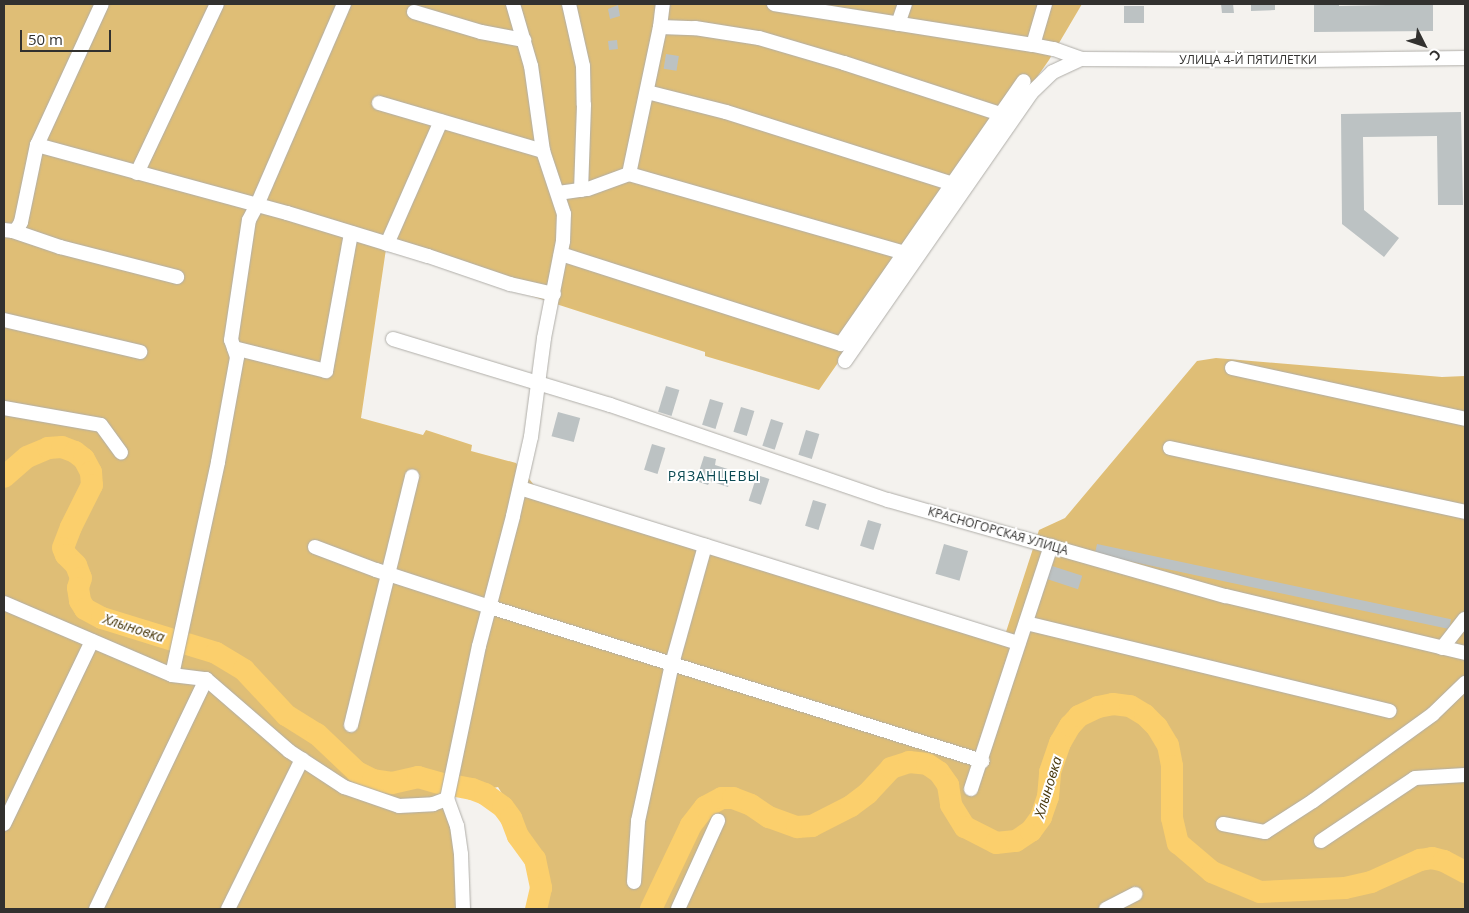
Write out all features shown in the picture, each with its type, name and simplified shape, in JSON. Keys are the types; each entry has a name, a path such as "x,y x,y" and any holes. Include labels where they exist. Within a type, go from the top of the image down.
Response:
{"street":[{"path":"8,231 21,222 37,145 102,4"},
{"path":"138,173 217,4"},
{"path":"172,675 218,462 237,357 231,340 249,220 344,4"},
{"path":"463,909 461,854 456,826 447,799 450,776 531,437 544,338 561,254 564,214 543,151 531,66 513,4"},
{"path":"569,4 583,66 584,105 580,190"},
{"path":"629,174 647,92 663,4"},
{"name":"УЛИЦА 4-Й ПЯТИЛЕТКИ","path":"779,4 1033,45 1054,49 1081,59 1310,60 1465,58"},
{"path":"898,24 904,4"},
{"path":"1033,45 1045,4"},
{"path":"414,12 481,32 524,40"},
{"path":"660,27 694,28 759,38 844,63 1000,114"},
{"path":"845,361 1031,93 1052,72 1081,59"},
{"path":"561,254 841,344 1024,81"},
{"path":"647,92 726,112 953,184"},
{"path":"379,103 543,151"},
{"path":"387,244 441,121"},
{"path":"37,145 257,205 387,244 510,284 554,294"},
{"path":"558,193 580,190 629,174 904,253"},
{"path":"8,231 177,278"},
{"path":"234,348 326,371 351,233"},
{"path":"4,320 140,352"},
{"name":"КРАСНОГОРСКАЯ УЛИЦА","path":"394,338 610,405 888,500 1226,596 1465,653"},
{"path":"1232,368 1465,419"},
{"path":"4,408 101,425 121,453"},
{"path":"1170,448 1465,512"},
{"path":"351,724 412,476"},
{"path":"520,488 1018,643"},
{"path":"634,882 638,821 672,664 705,546"},
{"path":"972,789 1051,546"},
{"path":"315,547 490,607 982,761"},
{"path":"4,603 172,675 206,680 216,686 289,751 344,788 385,802 414,806 447,799"},
{"path":"1442,648 1465,618"},
{"path":"1026,623 1390,711"},
{"path":"4,824 92,641"},
{"path":"96,909 206,680"},
{"path":"1223,824 1265,832 1313,801 1434,714 1465,682"},
{"path":"228,909 302,759"},
{"path":"1321,841 1415,778 1465,775"},
{"path":"678,909 718,821"},
{"path":"1106,909 1135,894"}],"shaded area":[{"path":"4,4 1082,4 1049,60 819,390 705,356 705,352 386,249 361,418 423,435 426,430 472,445 471,451 516,463 539,491 1005,635 1039,530 1065,518 1197,361 1216,358 1442,377 1465,376 1465,909 546,909 545,891 527,835 498,787 447,799 457,834 460,909 4,909"}],"building":[{"path":"1221,4 1233,4 1234,13 1222,13"},
{"path":"1251,4 1275,4 1275,10 1251,11"},
{"path":"1314,4 1339,4 1339,6 1433,4 1433,31 1314,32"},
{"path":"618,5 620,16 610,19 608,9"},
{"path":"1124,6 1144,6 1144,23 1124,23"},
{"path":"617,40 618,49 609,50 608,41"},
{"path":"666,54 679,56 676,71 664,69"},
{"path":"1461,112 1463,205 1438,205 1437,136 1363,137 1364,210 1399,238 1384,257 1342,224 1341,114"},
{"path":"666,386 679,390 671,416 658,412"},
{"path":"710,399 723,403 715,429 702,425"},
{"path":"741,407 754,411 747,436 733,432"},
{"path":"558,412 580,418 574,442 552,436"},
{"path":"771,419 783,423 775,450 762,446"},
{"path":"806,430 819,434 812,459 798,455"},
{"path":"652,444 665,448 657,474 644,470"},
{"path":"704,456 716,459 715,465 734,471 728,487 710,481 708,485 696,481"},
{"path":"757,475 769,479 761,505 749,501"},
{"path":"813,500 826,504 818,530 805,526"},
{"path":"868,520 881,524 873,550 860,546"},
{"path":"944,544 968,551 959,581 935,574"},
{"path":"1097,544 1451,619 1449,629 1095,554"},
{"path":"1049,565 1082,576 1078,589 1045,578"}],"waterway":[{"name":"Хлыновка","path":"4,477 27,457 48,448 62,447 75,452 84,459 91,472 92,485 71,527 63,548 66,555 76,565 81,578 78,588 80,601 85,609 102,618 173,640"},
{"name":"Хлыновка","path":"187,644 216,653 244,670 286,715 317,734 357,772 373,780 392,783 418,777 443,784"},
{"name":"Хлыновка","path":"651,909 691,825 705,807 722,798 733,798 751,805 769,817 797,827 812,826 851,806 868,793 891,768 909,762 927,764 939,772 948,785 951,805 965,827 996,843 1016,841 1031,831 1041,817 1048,797 1050,772 1060,743 1070,726 1079,716 1098,707 1113,704 1130,706 1145,715 1157,727 1168,745 1172,766 1172,818 1178,843 1212,872 1260,892 1345,888 1371,882 1420,860 1432,858 1444,861 1465,872"},
{"name":"Хлыновка","path":"456,786 485,794 503,807 511,818 518,836 535,859 541,888 536,909"}],"district":[{"name":"РЯЗАНЦЕВЫ","path":"714,476"}]}
